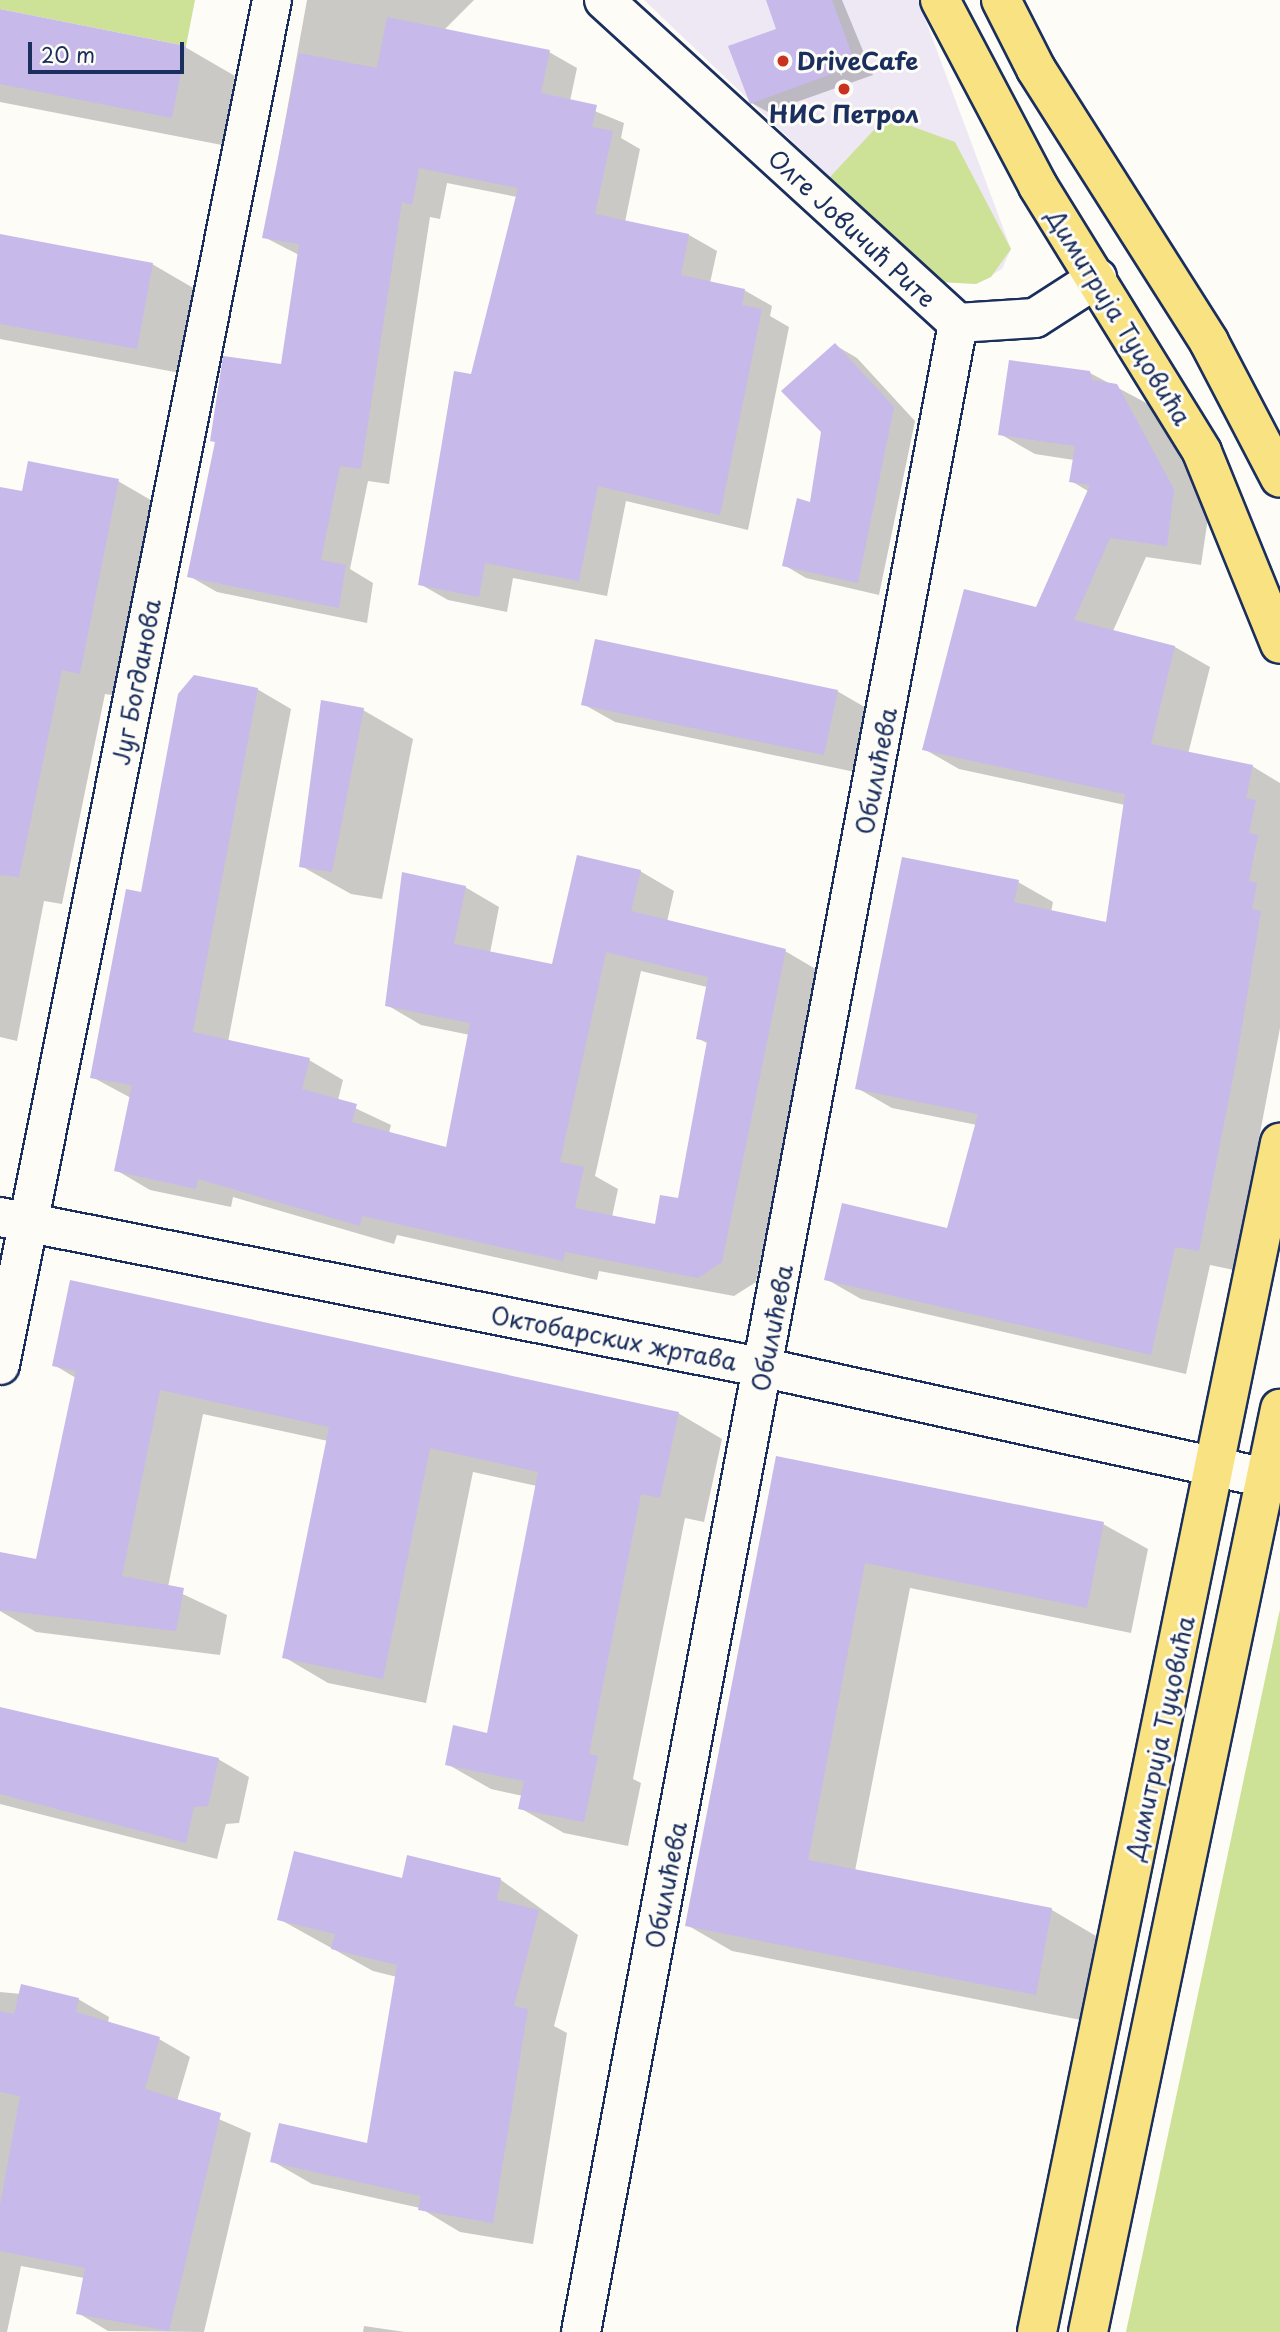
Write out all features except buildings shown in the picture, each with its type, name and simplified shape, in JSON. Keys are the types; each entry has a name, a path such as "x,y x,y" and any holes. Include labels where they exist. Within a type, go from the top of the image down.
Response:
{"main road":[{"name":"Димитрија Туцовића","path":"940,0 1038,186 1202,452 1280,644"},
{"path":"1001,0 1036,69 1209,342 1280,478"},
{"name":"Димитрија Туцовића","path":"1037,2332 1280,1143"},
{"name":"Димитрија Туцовића","path":"1088,2332 1280,1409"}],"street":[{"name":"Југ Богданова","path":"0,1364 14,1219 272,0"},
{"name":"Олге Јовичић Рите","path":"604,0 958,323 1035,318 1097,278"},
{"name":"Обилићева","path":"581,2332 765,1368 958,323"},
{"name":"Октобарских жртава","path":"14,1219 765,1368 1266,1478"}],"shaded area":[{"name":"НИС Петрол","path":"644,0 918,0 1011,249 1002,269 976,284 940,282"}],"green space":[{"path":"0,0 195,0 186,46 0,9"},
{"path":"886,117 955,142 1011,249 991,277 976,284 940,282 830,177"},
{"path":"1280,1609 1280,2332 1126,2332"}],"place":[{"name":"DriveCafe","path":"783,61"},
{"name":"НИС Петрол","path":"844,89"}]}
